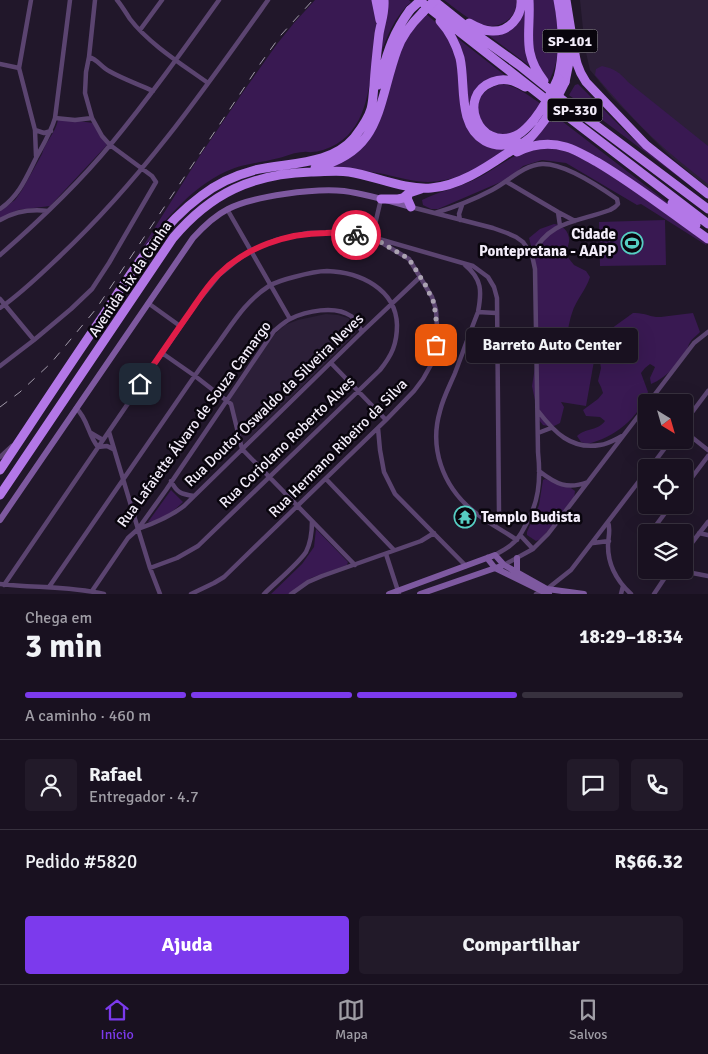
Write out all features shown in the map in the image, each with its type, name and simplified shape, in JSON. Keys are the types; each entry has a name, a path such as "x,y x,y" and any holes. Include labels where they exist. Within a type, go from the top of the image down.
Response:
{"highway":[{"path":"376,0 380,17 380,28"},
{"name":"Avenida Lix da Cunha","path":"0,470 71,362 164,229 202,195 217,186 264,168 324,158 336,153 360,131 371,109 384,0"},
{"path":"371,109 392,40 398,27 420,0"},
{"name":"SP-330","path":"420,0 430,5 567,116 708,224"},
{"path":"445,8 477,27 496,31 508,27 518,18 521,10 521,0"},
{"path":"529,0 528,43 534,64 544,81"},
{"path":"490,165 532,136 543,108 562,80 563,38 558,0"},
{"name":"SP-101","path":"537,123 547,116 556,100 569,62 571,31 566,0"},
{"path":"297,172 335,162 356,149 364,140 377,116 397,50 406,32 430,5 447,28 455,43 462,68 466,114 472,128 478,135 488,142 502,146 510,145 526,138 537,123"},
{"name":"SP-330","path":"430,5 445,8 477,35 708,209"},
{"path":"571,31 575,59 579,71 586,82 646,145 708,194"},
{"path":"519,66 544,81 708,203"},
{"path":"537,123 517,135 501,138 493,136 483,131 478,124 474,110 475,99 482,88 488,83 503,79 510,80 518,83 567,116"},
{"path":"490,165 532,146 547,144 566,147 621,177 708,239"},
{"path":"622,158 708,235"},
{"name":"Avenida Lix da Cunha","path":"0,495 173,238 200,209 218,196 258,179 297,172 350,172 409,187 430,188 453,183 490,165"},
{"path":"381,199 403,198 409,193 425,188"},
{"path":"409,193 407,198 411,206"}],"street":[{"path":"30,0 19,68 35,130 36,158"},
{"path":"0,209 9,203 18,192 51,131 55,118 70,0"},
{"path":"0,366 34,340 92,289 156,182 152,176 110,145 102,136 92,118 85,93 95,0"},
{"path":"117,0 140,30 208,84"},
{"path":"140,30 162,0"},
{"path":"0,255 80,179 110,145 176,60 219,0"},
{"path":"2,306 30,284 77,240 117,198 176,127 268,0"},
{"path":"89,56 116,75 153,90"},
{"path":"0,64 19,68"},
{"path":"55,118 75,120 92,118"},
{"path":"35,130 44,133 51,131"},
{"path":"435,213 462,205 494,190 522,170 541,164 572,172 607,192 617,200 618,204 610,210 560,226 549,232 536,246 532,254"},
{"path":"514,176 517,188"},
{"path":"507,182 575,221"},
{"path":"0,520 192,238 216,216 240,203 253,199 326,190 345,191 411,206 516,236 532,254 535,269 540,471 536,506 516,540 495,555 399,592 389,594"},
{"path":"372,237 381,199"},
{"path":"460,220 459,214 462,205"},
{"path":"227,209 290,319"},
{"path":"0,220 18,213 48,211"},
{"path":"558,212 560,226"},
{"path":"2,584 109,432 180,326 218,275 250,251 276,240 308,233 333,233 372,237 462,262 473,266 488,277 494,287 497,298 499,513 495,525"},
{"name":"Rua Hermano Ribeiro da Silva","path":"191,594 224,577 386,420 414,391 432,363 437,327 434,303 409,259 372,237"},
{"path":"526,245 536,246"},
{"path":"409,259 410,247"},
{"path":"462,262 473,271 478,280 480,298 478,312 440,411 436,436 437,452 445,477 456,493 472,510 516,540"},
{"path":"49,587 194,376 252,298 270,285 309,273 327,271 358,276 382,291 392,303"},
{"name":"Rua Doutor Oswaldo da Silveira Neves","path":"138,529 160,521 184,506 420,277"},
{"path":"0,299 2,306 34,340"},
{"path":"148,303 180,326"},
{"name":"Rua Coriolano Roberto Alves","path":"150,568 177,558 198,546 380,370 392,352 396,340 396,314 392,303"},
{"name":"Rua Lafaiette Álvaro de Souza Camargo","path":"92,591 128,538 138,529 166,490 274,331 290,319 319,311 339,310 353,317 362,332"},
{"path":"478,312 496,313"},
{"path":"655,394 694,343 708,332"},
{"path":"162,353 231,404 242,449 355,565"},
{"path":"497,360 538,360"},
{"path":"331,363 386,420"},
{"path":"693,411 708,391"},
{"path":"76,408 83,415 93,441 98,447"},
{"path":"538,412 551,428 568,441 587,445 602,445 624,435"},
{"path":"420,594 504,565 533,549 548,534 638,417"},
{"path":"378,428 381,460 386,479 395,494 466,566"},
{"path":"538,433 551,428"},
{"path":"109,432 159,593"},
{"path":"91,433 103,440"},
{"path":"693,438 708,450"},
{"path":"0,457 21,439"},
{"path":"602,445 608,456"},
{"path":"98,447 107,446 113,449"},
{"path":"693,476 708,456"},
{"path":"540,471 562,485 579,486 588,482"},
{"path":"326,479 394,550"},
{"path":"172,481 176,489 183,494 194,496"},
{"path":"544,592 571,570 638,483"},
{"path":"166,490 176,489"},
{"path":"183,494 184,506"},
{"path":"264,594 305,552 310,542 312,521"},
{"path":"608,522 612,568 623,586 632,594"},
{"path":"693,541 708,522"},
{"path":"291,594 308,582 322,576 421,541 434,533"},
{"path":"699,533 708,534"},
{"path":"520,535 533,549"},
{"path":"592,544 609,541"},
{"path":"386,554 399,592"},
{"path":"495,555 504,565 544,592"},
{"path":"487,558 495,568 544,592 581,594"},
{"path":"517,558 517,572"},
{"path":"693,573 708,576"},
{"path":"654,594 664,579"},
{"path":"2,584 92,591 104,594"},
{"path":"621,594 623,586"}],"shaded area":[{"path":"315,0 375,0 377,29 369,88 362,114 356,126 337,144 323,150 297,153 240,166 213,178 177,208 137,256 199,157 243,92 277,44"},
{"path":"388,0 409,0 411,2 400,14 388,35 379,58"},
{"path":"444,0 516,0 516,5 510,18 502,24 493,26 476,22"},
{"path":"524,0 531,67 484,32 501,32"},
{"path":"530,0 554,0 558,31 558,51 549,81 540,71 530,43"},
{"path":"580,0 708,0 708,188 672,158 652,138 612,97 590,70 585,48"},
{"path":"425,13 437,23 452,44 462,89 465,123 468,129 472,135 488,146 508,149 470,171 453,178 429,182 330,166 362,145 399,48"},
{"path":"456,37 507,77 497,77 488,80 476,90 471,103 471,114 474,123 487,138 496,142 507,142 524,133 542,114 544,116 522,138 507,144 501,144 484,138 473,126 468,112 464,59"},
{"path":"602,66 619,73 708,146 708,184 659,143 623,107 595,75 596,69"},
{"path":"503,84 518,89 541,104 524,125 506,134 495,133 486,127 480,118 478,108 480,98 488,89"},
{"path":"578,84 631,137 708,197 708,199 569,95 575,85"},
{"path":"554,115 695,226 577,148 532,142"},
{"path":"65,119 93,123 107,145 50,206 18,210 0,219 0,211 15,200 22,190 55,130 58,120"},
{"path":"551,147 577,156 602,169 708,242 706,245 641,204 637,205 566,163 542,160 523,166 510,178 438,209 431,209 423,205 422,200 469,182 519,154"},
{"name":"Cidade Pontepretana - AAPP","path":"665,220 666,265 600,266 599,222"},
{"path":"554,224 563,227 567,232 569,242 566,255 574,265 586,271 590,277 572,313 565,349 587,353 586,349 590,344 633,313 658,317 693,313 700,332 689,343 687,354 661,378 651,384 650,378 655,367 650,364 645,368 641,373 648,392 647,394 638,394 638,410 624,426 607,437 587,444 581,442 577,436 584,431 598,427 605,421 600,417 586,416 583,410 603,393 598,381 601,368 600,362 594,361 586,406 561,402 564,407 560,423 548,426 543,425 539,420 532,386 535,367 536,265 529,238 540,229"},
{"path":"326,314 348,318 355,325 355,334 244,444 241,441 235,411 228,400 274,335 285,325"},
{"path":"545,479 571,488 575,491 574,499 541,539 536,541 527,535 527,532 539,505 543,480"},
{"path":"171,490 183,502 167,515 158,520 148,522"},
{"path":"316,529 348,562 347,565 311,578 289,594 271,594 302,564 314,547"}],"railway":[{"path":"0,407 20,392 51,363 96,309 260,64 281,35 313,0"}],"way so far":[{"path":"356,235 372,237 409,259 434,303 437,327 436,345"}],"place":[{"name":"Cidade Pontepretana - AAPP","path":"632,243"},
{"name":"Barreto Auto Center","path":"436,345"},
{"name":"Templo Budista","path":"465,517"}],"route":[{"path":"140,384 210,284 218,275 244,255 276,240 308,233 327,232 356,235"}]}
